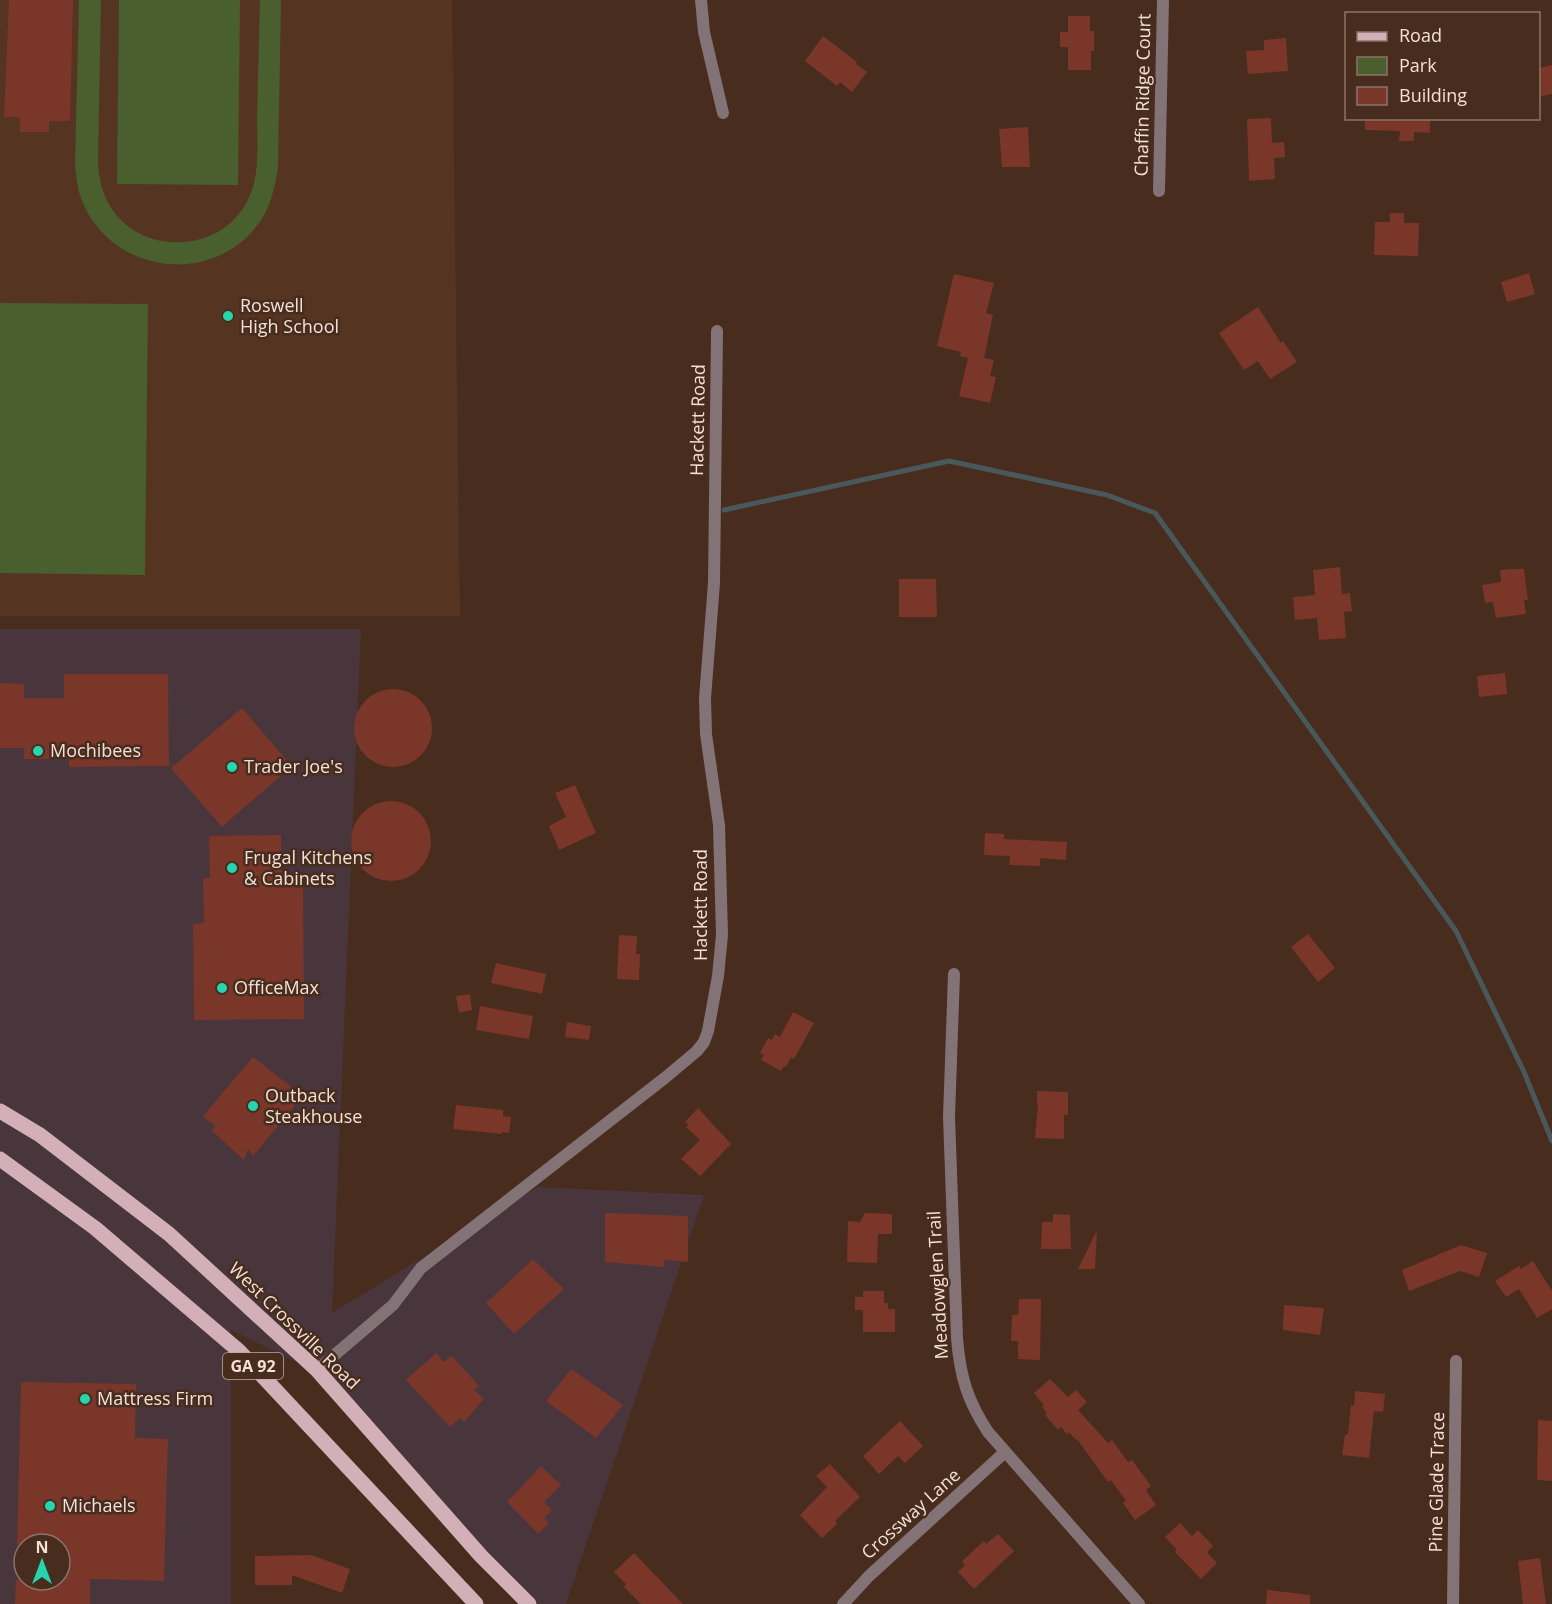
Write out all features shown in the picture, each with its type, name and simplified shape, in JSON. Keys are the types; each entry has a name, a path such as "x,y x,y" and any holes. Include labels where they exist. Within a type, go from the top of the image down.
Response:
{"main road":[{"name":"West Crossville Road","path":"0,1111 40,1135 169,1234 317,1370 481,1556 529,1604"},
{"name":"GA 92","path":"0,1159 95,1228 239,1351 476,1604"}],"street":[{"path":"701,0 704,32 723,113"},
{"name":"Chaffin Ridge Court","path":"1159,192 1163,0"},
{"name":"Hackett Road","path":"317,1370 393,1305 421,1268 666,1077 697,1051 704,1042 718,976 722,935 719,825 706,734 705,698 714,583 717,331"},
{"name":"Meadowglen Trail","path":"954,974 949,1117 959,1366 966,1392 975,1413 988,1432 1139,1604"},
{"name":"Pine Glade Trace","path":"1453,1604 1456,1361"},
{"name":"Crossway Lane","path":"843,1604 869,1576 1005,1452"}],"shaded area":[{"name":"Roswell High School","path":"0,0 452,0 460,616 0,616"},
{"path":"0,629 361,629 332,1313 538,1187 704,1195 566,1604 529,1604 330,1378 231,1330 231,1604 0,1604"}],"green space":[{"path":"79,0 101,0 98,163 105,196 124,223 142,235 162,241 183,242 204,238 223,229 239,214 250,195 257,157 260,0 281,0 278,167 272,196 259,223 239,243 216,257 191,264 165,264 140,257 117,245 97,227 83,203 75,167"},
{"path":"119,0 240,0 238,185 117,184"},
{"path":"0,303 148,304 145,575 0,573"}],"building":[{"path":"9,0 73,0 70,121 49,121 49,132 20,132 20,117 4,117"},
{"path":"1068,16 1090,16 1090,31 1094,31 1091,70 1068,70 1068,47 1060,47 1060,32 1068,32"},
{"path":"823,36 867,72 852,92 840,82 837,86 805,61"},
{"path":"1286,38 1288,71 1248,74 1246,51 1264,50 1264,40"},
{"path":"1552,65 1552,94 1540,97 1540,68"},
{"path":"1271,118 1272,143 1284,142 1285,157 1274,158 1275,179 1249,181 1247,119"},
{"path":"1365,120 1430,120 1430,133 1414,132 1414,141 1399,141 1400,131 1365,130"},
{"path":"1028,127 1030,167 1002,167 999,129"},
{"path":"1390,213 1404,213 1404,223 1419,223 1418,256 1374,255 1375,222 1390,222"},
{"path":"1529,273 1535,294 1507,302 1501,282"},
{"path":"954,274 994,283 986,313 993,315 984,358 994,360 990,376 996,377 990,403 959,396 968,358 960,356 961,352 937,346"},
{"path":"1258,307 1281,343 1283,341 1297,362 1270,379 1258,361 1244,370 1219,333"},
{"path":"1340,567 1342,594 1350,593 1352,611 1344,612 1346,638 1319,640 1317,618 1295,620 1293,597 1315,595 1313,570"},
{"path":"1524,569 1528,600 1524,600 1526,614 1496,618 1493,602 1485,603 1482,585 1501,582 1500,570"},
{"path":"899,579 936,579 937,617 899,617"},
{"path":"1505,673 1507,694 1479,697 1477,676"},
{"path":"64,674 168,674 169,766 69,767 69,759 24,759 24,748 0,748 0,683 24,684 24,698 64,698"},
{"path":"393,689 408,692 420,701 429,713 432,728 429,743 420,755 408,764 393,767 378,764 366,755 357,743 354,728 357,713 366,701 378,692"},
{"name":"Trader Joe's","path":"242,708 292,766 222,827 171,768"},
{"path":"575,785 596,833 559,850 549,826 566,817 555,793"},
{"path":"383,801 399,801 420,812 431,833 431,849 420,870 399,881 383,881 369,875 357,863 351,849 351,833 357,819 369,807"},
{"path":"985,833 1004,834 1004,839 1067,842 1066,860 1040,858 1040,866 1009,865 1010,856 984,855"},
{"path":"281,835 282,876 303,876 304,1019 194,1020 193,924 204,923 203,878 210,878 209,836"},
{"path":"1308,934 1335,968 1318,982 1291,947"},
{"path":"619,935 637,936 636,954 640,954 639,980 617,979"},
{"path":"496,963 546,974 542,994 491,983"},
{"path":"470,994 472,1010 459,1013 456,996"},
{"path":"480,1006 533,1016 529,1039 476,1030"},
{"path":"793,1012 814,1023 794,1059 791,1057 781,1071 761,1060 764,1055 760,1053 768,1038 772,1040 775,1034 780,1037"},
{"path":"567,1022 591,1026 589,1040 565,1037"},
{"name":"Outback Steakhouse","path":"253,1057 303,1096 253,1156 248,1149 244,1160 212,1131 215,1126 203,1116"},
{"path":"1037,1091 1068,1092 1068,1115 1064,1115 1064,1139 1035,1138"},
{"path":"456,1105 503,1110 503,1116 511,1117 509,1133 453,1129"},
{"path":"698,1108 731,1144 700,1176 681,1159 700,1140 686,1127 689,1125 685,1122"},
{"path":"605,1213 688,1216 688,1262 664,1260 664,1267 605,1262"},
{"path":"865,1213 892,1214 892,1234 878,1234 877,1263 847,1262 848,1221 860,1222"},
{"path":"1053,1214 1070,1215 1071,1249 1041,1249 1042,1222 1053,1222"},
{"path":"1097,1230 1095,1269 1078,1269"},
{"path":"1461,1245 1487,1253 1479,1277 1460,1271 1409,1291 1402,1270"},
{"path":"533,1259 564,1289 514,1334 486,1303"},
{"path":"1533,1261 1552,1291 1552,1309 1537,1318 1519,1289 1506,1297 1495,1281 1519,1266 1521,1269"},
{"path":"863,1291 884,1291 884,1303 888,1303 888,1309 895,1309 895,1332 863,1332 863,1310 855,1310 855,1297 863,1297"},
{"path":"1019,1299 1041,1299 1040,1360 1018,1359 1018,1341 1011,1341 1012,1315 1018,1315"},
{"path":"1284,1305 1324,1308 1320,1335 1283,1330"},
{"path":"436,1353 444,1362 452,1356 479,1386 474,1390 484,1399 464,1422 460,1418 450,1427 406,1380"},
{"path":"571,1369 623,1405 596,1438 546,1401"},
{"path":"1050,1379 1068,1397 1076,1390 1087,1402 1078,1410 1108,1443 1112,1440 1128,1462 1132,1460 1151,1486 1146,1490 1156,1505 1135,1520 1123,1503 1126,1501 1111,1480 1108,1482 1077,1439 1069,1432 1067,1434 1061,1427 1058,1430 1045,1415 1047,1413 1042,1407 1044,1405 1034,1393"},
{"path":"21,1382 136,1384 135,1438 168,1439 164,1581 90,1579 90,1604 15,1604 16,1592 72,1592 72,1532 17,1532"},
{"path":"1355,1391 1385,1394 1383,1412 1374,1411 1369,1458 1342,1455 1345,1435 1348,1434 1351,1405 1354,1406"},
{"path":"1538,1420 1552,1421 1552,1481 1537,1480"},
{"path":"900,1421 923,1446 905,1463 898,1456 879,1474 863,1456"},
{"path":"830,1464 860,1497 835,1521 837,1524 822,1538 800,1515 827,1487 816,1476"},
{"path":"541,1466 561,1485 544,1502 552,1510 544,1518 549,1523 538,1534 507,1502"},
{"path":"1180,1523 1192,1536 1198,1530 1213,1546 1207,1552 1217,1563 1201,1579 1175,1552 1177,1550 1165,1537"},
{"path":"998,1534 1014,1551 974,1589 958,1572 965,1565 962,1561 984,1541 986,1544"},
{"path":"634,1553 683,1604 641,1604 624,1587 626,1584 614,1572"},
{"path":"311,1555 350,1569 342,1593 292,1575 292,1585 255,1585 255,1556"},
{"path":"1540,1558 1546,1604 1523,1604 1518,1561"},
{"path":"1267,1590 1310,1595 1310,1604 1266,1604"}],"waterway":[{"path":"724,510 949,461 1107,495 1155,513 1456,931 1524,1072 1552,1141"}],"place":[{"name":"Roswell High School","path":"228,316"},
{"name":"Mochibees","path":"38,751"},
{"name":"Trader Joe's","path":"232,767"},
{"name":"Frugal Kitchens & Cabinets","path":"232,868"},
{"name":"OfficeMax","path":"222,988"},
{"name":"Outback Steakhouse","path":"253,1106"},
{"name":"Mattress Firm","path":"85,1399"},
{"name":"Michaels","path":"50,1506"}]}
